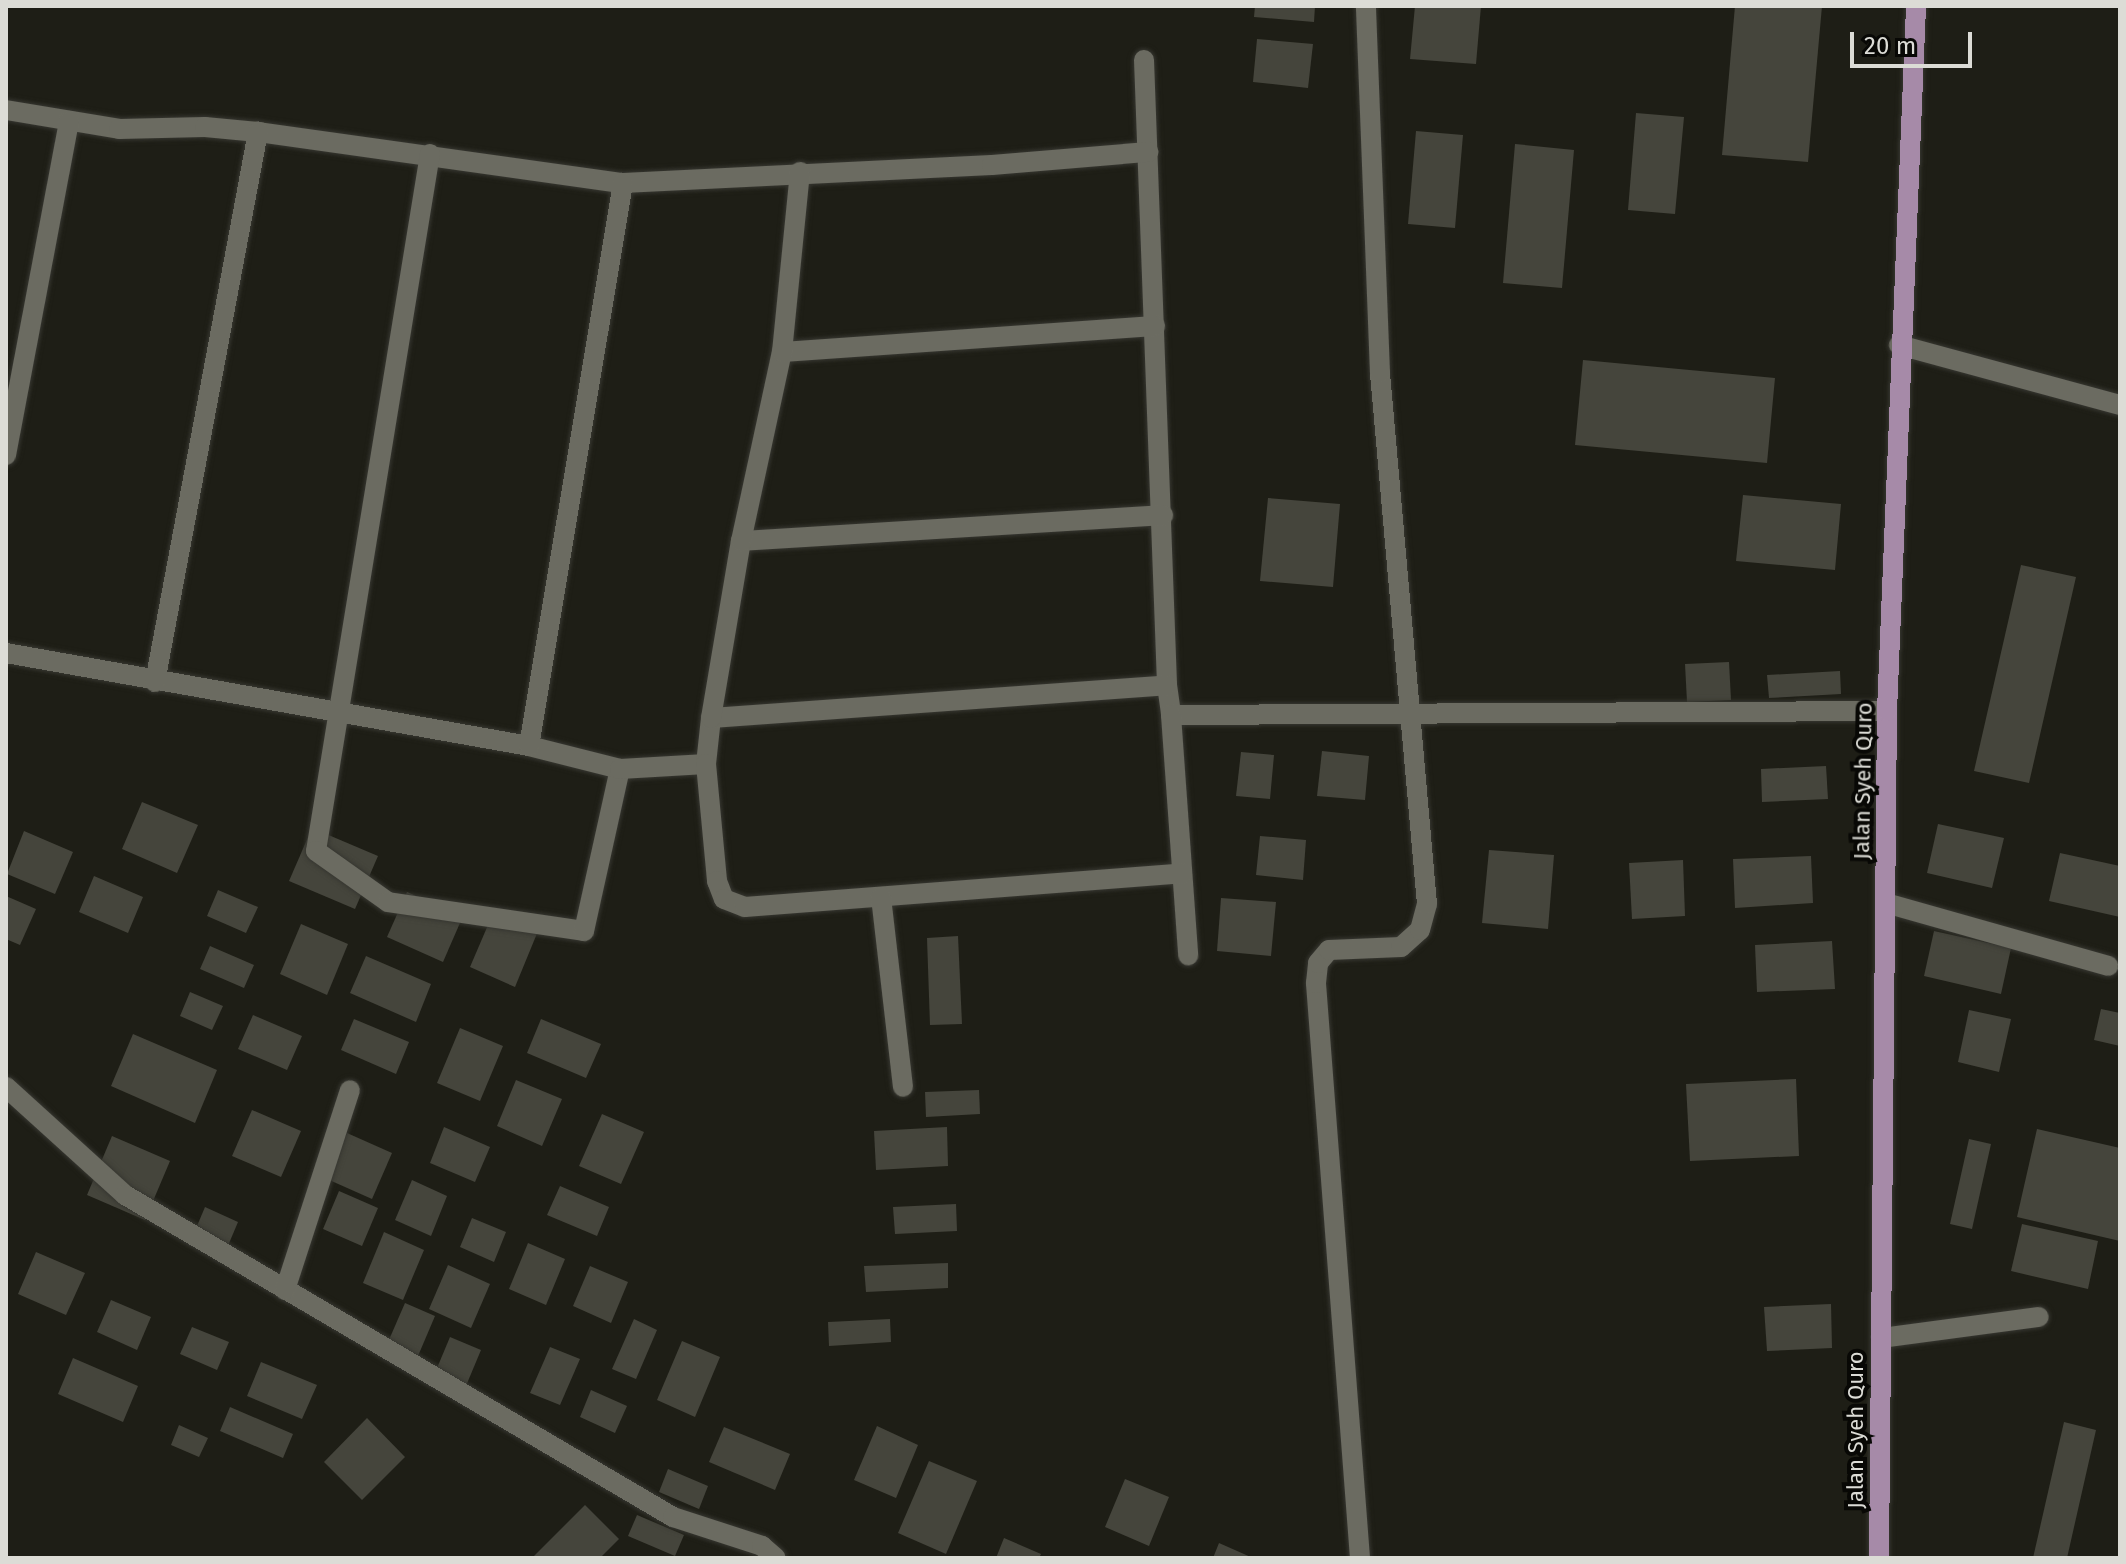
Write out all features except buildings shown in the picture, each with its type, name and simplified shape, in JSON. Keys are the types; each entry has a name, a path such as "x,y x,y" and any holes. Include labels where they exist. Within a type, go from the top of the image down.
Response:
{"main road":[{"name":"Jalan Syeh Quro","path":"1879,1558 1887,711 1899,345 1916,6"}],"street":[{"path":"1360,1558 1316,983 1318,963 1329,950 1401,947 1420,930 1427,904 1380,373 1366,6"},
{"path":"1144,60 1167,685 1188,955"},
{"path":"6,110 119,129 205,127 258,132 623,183 992,165 1148,152"},
{"path":"6,455 69,121"},
{"path":"155,682 258,132"},
{"path":"430,154 316,851 388,902 584,931 620,769"},
{"path":"800,172 782,352 741,541 706,764 717,881 724,899 745,907 762,908 1182,873"},
{"path":"529,746 623,183"},
{"path":"782,352 1155,326"},
{"path":"1899,345 2120,405"},
{"path":"741,541 1163,515"},
{"path":"6,653 155,682 529,746 620,769 706,764"},
{"path":"711,718 1167,685"},
{"path":"1171,715 1887,711"},
{"path":"881,897 903,1087"},
{"path":"1886,903 2108,966"},
{"path":"6,1087 125,1195 673,1517 762,1546 776,1558"},
{"path":"285,1290 350,1090"},
{"path":"1881,1338 2039,1317"}]}
